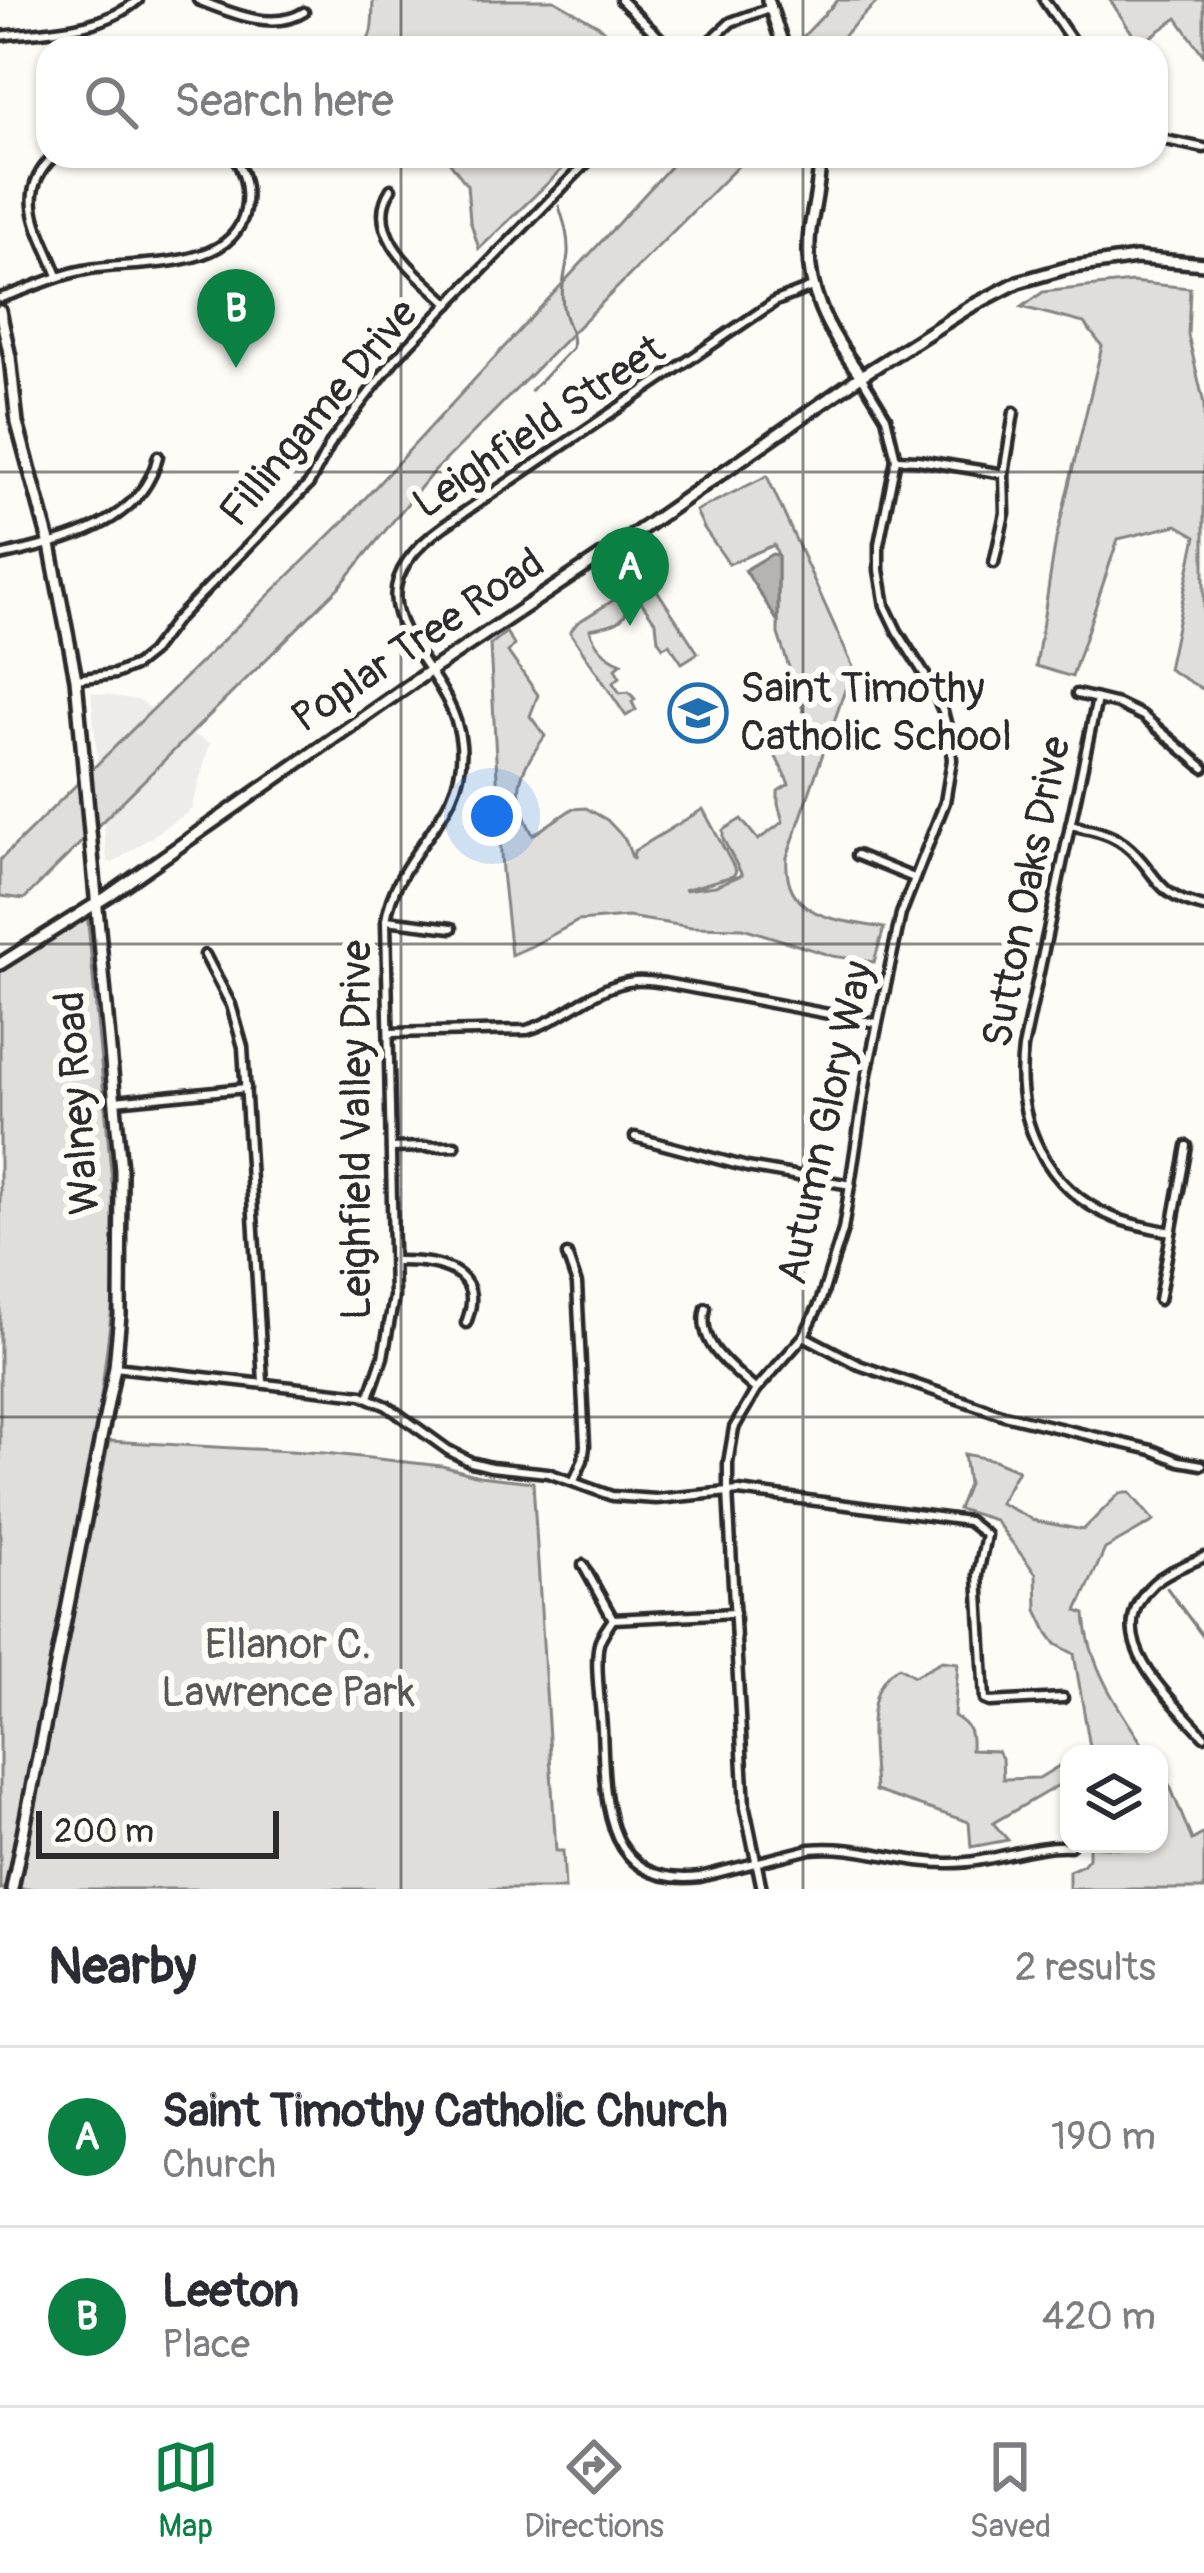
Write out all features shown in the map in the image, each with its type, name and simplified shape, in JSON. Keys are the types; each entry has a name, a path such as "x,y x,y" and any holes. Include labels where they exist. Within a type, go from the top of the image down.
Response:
{"main road":[{"path":"769,4 780,36"},
{"path":"819,168 808,255 812,287 824,320 861,376"},
{"name":"Poplar Tree Road","path":"0,964 96,903 861,376 990,295 1041,274 1079,266 1136,258 1204,264"},
{"name":"Walney Road","path":"0,311 21,443 50,544 76,679 121,1169 115,1367 12,1889"}],"street":[{"path":"0,36 90,25 138,0"},
{"path":"198,0 277,21 304,12"},
{"path":"620,0 658,36"},
{"path":"1044,0 1069,36"},
{"path":"716,36 731,22 769,4"},
{"path":"1168,140 1204,148"},
{"path":"45,168 32,203 58,276"},
{"path":"0,298 58,276 200,256 220,248 240,226 246,206 239,168"},
{"name":"Fillingame Drive","path":"76,679 127,670 151,653 176,620 309,484 332,440 381,375 581,168"},
{"path":"391,189 382,212 392,244 449,304"},
{"name":"Leighfield Street","path":"428,671 406,637 397,602 403,571 423,541 776,301 812,287"},
{"name":"Autumn Glory Way","path":"762,1889 745,1808 728,1463 734,1428 756,1390 805,1336 820,1304 842,1231 876,1023 901,914 945,802 952,760 943,711 885,606 879,544 896,459 886,417 861,376"},
{"path":"994,563 1005,513 1004,474 1014,412"},
{"path":"0,556 95,528 118,513 150,480 158,456"},
{"path":"896,459 1004,474"},
{"name":"Leighfield Valley Drive","path":"369,1397 389,1330 394,1261 386,920 398,880 449,805 460,774 456,718 428,671"},
{"path":"1077,694 1118,704 1154,723 1204,768"},
{"name":"Sutton Oaks Drive","path":"1097,699 1023,1048 1024,1108 1043,1156 1079,1197 1116,1218 1171,1232"},
{"path":"1070,825 1118,840 1166,891 1204,907"},
{"path":"857,854 914,878"},
{"path":"386,920 452,928"},
{"path":"205,955 238,1022 243,1047 263,1382"},
{"path":"389,1033 527,1030 548,1024 613,986 637,981 876,1023"},
{"path":"115,1101 246,1088"},
{"path":"635,1137 747,1167 851,1185"},
{"path":"392,1148 455,1146"},
{"path":"1159,1300 1187,1146"},
{"path":"567,1255 578,1284 585,1446 574,1481"},
{"path":"394,1261 431,1261 455,1272 472,1298 466,1323"},
{"path":"706,1308 702,1324 707,1337 725,1362 756,1390"},
{"path":"805,1336 859,1365 1004,1414 1202,1465"},
{"path":"115,1367 341,1390 369,1397 471,1462 548,1473 612,1496 634,1499 728,1491 968,1521 986,1535 978,1575 985,1700 1063,1698"},
{"path":"1204,1558 1151,1586 1138,1604 1134,1624 1134,1648 1144,1667 1204,1736"},
{"path":"584,1565 613,1619"},
{"path":"613,1619 735,1613"},
{"path":"613,1619 598,1646 605,1793 609,1821 619,1841 641,1865 667,1876 700,1877 828,1847 944,1864 1060,1846"}],"shaded area":[{"path":"778,555 778,622 745,570"},
{"path":"91,692 142,701 157,715 210,743 191,810 113,863 107,861"}],"green space":[{"path":"373,0 554,0 609,36 369,36"},
{"path":"838,0 879,0 843,36 804,36"},
{"path":"1110,0 1204,0 1204,56 1177,18 1152,36 1134,36"},
{"path":"454,168 563,168 479,249 467,185"},
{"path":"669,168 736,168 430,476 340,586 24,899 0,896 0,860 345,520"},
{"path":"1132,282 1190,288 1188,335 1204,404 1204,690 1168,669 1196,536 1177,525 1118,539 1072,677 1036,666 1056,539 1102,346 1084,323 1022,307 1043,292"},
{"path":"767,476 853,667 787,857 788,878 794,893 817,913 884,928 874,962 832,956 743,928 691,927 628,917 578,921 511,955 490,645 506,632 514,645 508,652 538,695 530,716 545,736 520,783 521,806 533,835 572,809 586,808 607,820 625,839 633,860 634,851 703,809 736,871 733,876 684,890 715,886 742,875 723,830 741,819 758,840 783,822 778,791 789,784 776,757 779,729 805,716 778,634 778,555 774,545 729,564 696,511"},
{"path":"649,578 698,653 682,663 669,644 663,647 656,623 637,596 620,620 590,629 601,650 622,663 615,669 620,677 613,683 620,693 629,692 635,699 636,710 626,716 570,632"},
{"name":"Ellanor C. Lawrence Park","path":"87,912 116,1225 114,1291 98,1421 8,1889 0,1889 0,969"},
{"name":"Ellanor C. Lawrence Park","path":"109,1441 324,1453 533,1482 556,1851 563,1851 565,1889 17,1889"},
{"path":"964,1454 1018,1470 1000,1503 1036,1521 1083,1530 1120,1493 1130,1493 1154,1521 1105,1549 1077,1611 1085,1614 1092,1652 1107,1687 1143,1745 1090,1745 1074,1654 1048,1633 1037,1610 1036,1574 995,1520 958,1509 968,1484"},
{"path":"942,1661 958,1663 954,1716 969,1730 971,1750 997,1751 1003,1779 1039,1778 1060,1765 1060,1784 993,1823 1008,1840 971,1847 969,1822 875,1791 872,1723 879,1689 899,1667 914,1676"},
{"path":"1168,1783 1192,1840 1204,1833 1204,1889 1069,1889 1069,1871 1089,1858 1089,1853 1168,1853"}],"waterway":[{"path":"531,391 572,348 562,297 568,242 559,206"},
{"path":"1167,1588 1204,1638"}],"place":[{"name":"Leeton","path":"236,368"},
{"name":"Saint Timothy Catholic Church","path":"630,626"},
{"name":"Saint Timothy Catholic School","path":"698,713"}]}
